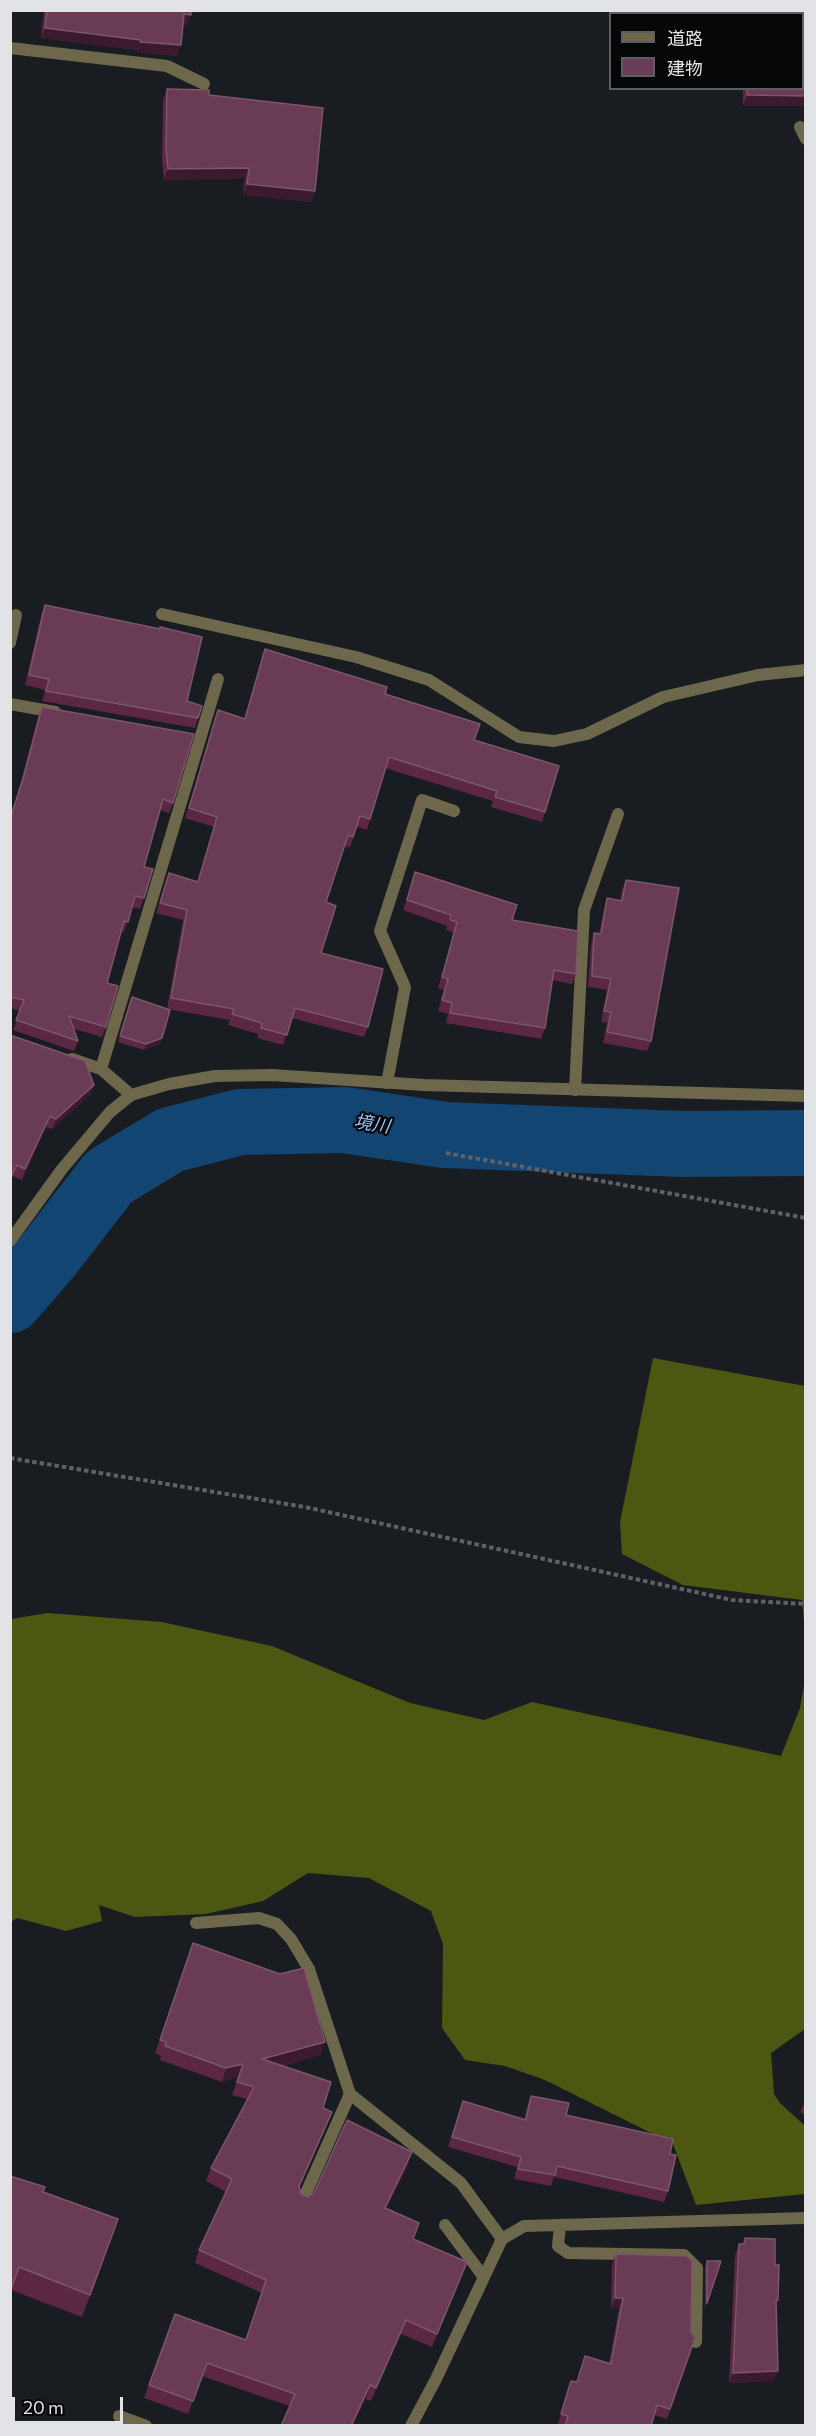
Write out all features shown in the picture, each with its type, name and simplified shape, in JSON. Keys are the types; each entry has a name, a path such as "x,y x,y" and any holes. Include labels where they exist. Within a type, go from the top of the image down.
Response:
{"street":[{"path":"10,48 166,66 204,84"},
{"path":"162,614 357,657 429,680 519,738 554,741 586,734 663,697 758,675 806,670"},
{"path":"10,643 16,615"},
{"path":"101,1069 196,737 218,679"},
{"path":"10,704 67,714"},
{"path":"387,1083 405,987 380,931 422,800 454,811"},
{"path":"575,1089 584,910 618,813"},
{"path":"56,1053 101,1069 131,1095"},
{"path":"10,1241 110,1112 131,1095 169,1084 215,1076 272,1076 387,1083 806,1096"},
{"path":"196,1923 259,1918 277,1924 284,1931 309,1969 350,2094 461,2183 502,2239"},
{"path":"302,2202 350,2094"},
{"path":"411,2426 436,2379 502,2239 524,2226 806,2218"},
{"path":"444,2225 483,2276"},
{"path":"560,2225 558,2246 568,2253 684,2255 697,2268 696,2342"},
{"path":"119,2416 146,2426"}],"path":[{"path":"446,1153 806,1218"},
{"path":"10,1458 305,1507 732,1600 806,1604"}],"green space":[{"path":"653,1358 805,1386 805,1634 802,1600 683,1585 622,1554 620,1522"},
{"path":"48,1613 162,1622 272,1646 410,1703 484,1720 532,1702 781,1756 800,1708 805,1679 805,2029 771,2053 774,2094 780,2103 805,2126 805,2194 696,2205 673,2144 545,2080 505,2066 465,2060 442,2028 443,1944 431,1911 369,1878 308,1873 263,1901 206,1914 135,1917 99,1905 102,1921 66,1931 17,1918 11,1922 11,1619"}],"building":[{"path":"47,10 191,10 191,15 184,14 181,45 140,42 141,40 45,28"},
{"path":"804,39 806,39 806,96 747,95 747,90 804,90"},
{"path":"167,89 209,90 209,95 323,108 315,191 247,184 249,168 168,169"},
{"path":"45,605 202,637 187,701 202,706 198,718 46,691 49,679 29,675"},
{"path":"265,649 387,687 385,694 480,724 474,740 559,766 545,812 495,797 497,791 389,757 370,819 360,816 353,837 348,835 326,902 336,906 321,953 383,969 368,1027 295,1008 287,1035 261,1028 262,1023 232,1014 234,1009 171,998 187,910 160,903 169,873 198,882 217,817 189,808 218,710 245,719"},
{"path":"42,707 194,734 173,803 163,799 144,867 153,869 144,898 135,896 128,922 124,921 107,983 118,986 106,1027 69,1016 78,1041 16,1020 24,1000 10,997 10,819"},
{"path":"415,872 517,905 512,920 578,931 576,974 554,970 545,1028 450,1013 452,1003 442,1000 448,979 442,977 457,922 450,920 451,915 407,900"},
{"path":"626,880 679,888 651,1041 607,1032 611,1012 604,1011 611,979 592,976 594,933 601,934 607,898 622,901"},
{"path":"132,997 170,1010 162,1038 146,1044 120,1036"},
{"path":"10,1035 85,1061 94,1085 56,1119 50,1116 25,1169 17,1165 10,1179"},
{"path":"193,1943 280,1974 304,1968 325,2042 262,2059 331,2082 323,2108 332,2112 299,2186 301,2194 308,2197 314,2193 347,2120 412,2152 385,2208 419,2223 413,2239 467,2262 437,2334 406,2320 376,2388 370,2385 351,2426 281,2426 295,2394 207,2363 193,2401 149,2385 175,2314 246,2340 266,2280 199,2250 232,2179 211,2168 254,2087 237,2082 243,2064 226,2068 165,2046 166,2042 160,2040"},
{"path":"531,2096 569,2103 566,2115 673,2139 670,2154 676,2155 668,2191 557,2166 555,2175 518,2169 521,2157 452,2137 463,2101 526,2120"},
{"path":"10,2176 45,2187 43,2192 118,2219 90,2295 19,2267 10,2292"},
{"path":"745,2238 775,2239 775,2265 779,2265 778,2300 776,2300 778,2371 733,2373 739,2244 745,2244"},
{"path":"616,2254 687,2256 692,2261 691,2332 695,2338 670,2409 657,2405 651,2426 565,2426 568,2416 561,2414 571,2381 577,2382 585,2356 611,2364 623,2298 615,2298"},
{"path":"707,2261 721,2261 707,2303"}],"waterway":[{"name":"境川","path":"10,1300 48,1256 109,1177 170,1140 240,1122 344,1120 445,1135 682,1144 806,1143"}]}
